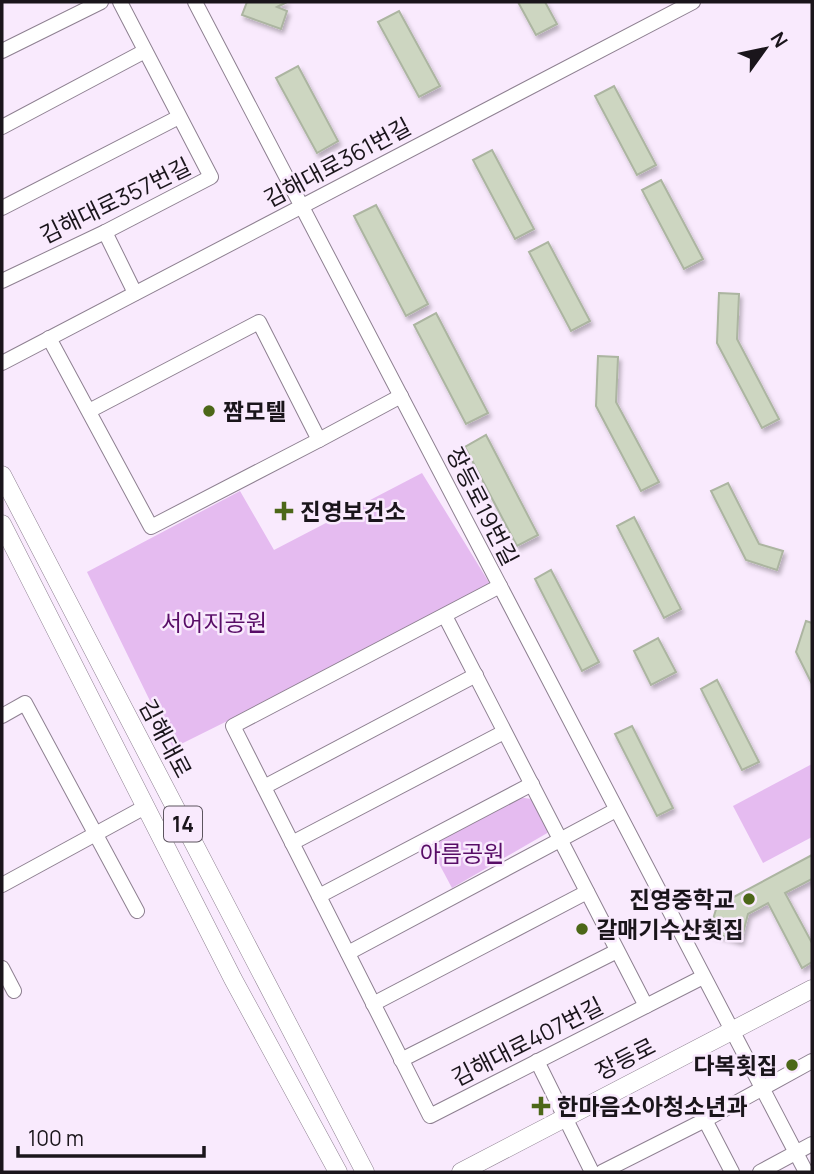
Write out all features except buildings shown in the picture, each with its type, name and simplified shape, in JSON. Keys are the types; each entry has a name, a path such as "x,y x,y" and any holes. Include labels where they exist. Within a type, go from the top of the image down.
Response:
{"main road":[{"name":"김해대로","path":"2,475 365,1172"},
{"name":"14","path":"2,524 233,979 338,1172"},
{"name":"장등로","path":"461,1172 812,989"}],"street":[{"path":"2,51 101,2"},
{"path":"2,208 180,117 120,2"},
{"name":"장등로19번길","path":"195,2 806,1172"},
{"name":"김해대로361번길","path":"2,363 693,2"},
{"path":"2,127 145,51"},
{"name":"김해대로357번길","path":"2,281 211,177 180,117"},
{"path":"105,232 135,293"},
{"path":"89,411 259,323 319,440"},
{"path":"49,338 151,527 401,396"},
{"name":"김해대로407번길","path":"500,586 233,726 430,1116 703,977"},
{"path":"445,615 646,1006"},
{"path":"264,787 476,675"},
{"path":"2,716 25,703 137,911"},
{"path":"292,843 505,732"},
{"path":"319,896 532,784"},
{"path":"2,885 145,807"},
{"path":"348,953 616,810"},
{"path":"373,1004 587,892"},
{"name":"김해대로407번길","path":"401,1060 617,950"},
{"path":"2,968 13,991"},
{"path":"537,1061 592,1172"},
{"path":"603,1172 812,1061"},
{"path":"705,1119 732,1172"},
{"path":"760,1172 812,1144"}],"green space":[{"name":"서어지공원","path":"422,473 493,589 173,748 87,572 240,491 274,550"},
{"path":"812,764 812,837 763,863 733,806"},
{"name":"아름공원","path":"517,797 532,799 549,832 452,888 428,843"}],"place":[{"name":"짬모텔","path":"209,411"},
{"name":"진영보건소","path":"284,511"},
{"name":"진영중학교","path":"749,899"},
{"name":"갈매기수산횟집","path":"582,929"},
{"name":"다복횟집","path":"792,1065"},
{"name":"한마음소아청소년과","path":"541,1106"}]}
